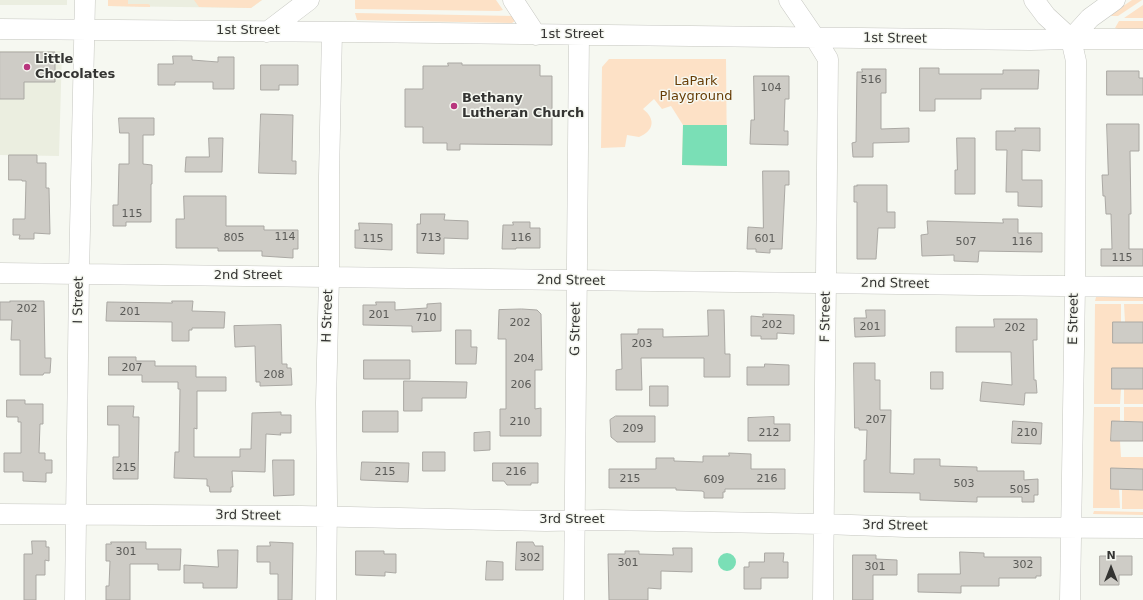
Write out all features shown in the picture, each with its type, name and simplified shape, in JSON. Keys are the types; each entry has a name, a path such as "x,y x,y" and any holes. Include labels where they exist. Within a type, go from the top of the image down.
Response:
{"street":[{"name":"I Street","path":"75,600 79,275 85,0"},
{"path":"267,32 309,0"},
{"path":"513,0 536,35"},
{"name":"F Street","path":"789,0 828,59 823,600"},
{"path":"1034,0 1046,16 1070,39 1090,18 1115,0"},
{"name":"1st Street","path":"0,29 1030,40 1143,39"},
{"name":"H Street","path":"326,600 326,403 332,32"},
{"name":"G Street","path":"574,600 579,35"},
{"name":"E Street","path":"1070,39 1076,61 1075,286 1070,600"},
{"name":"2nd Street","path":"0,273 1143,287"},
{"name":"3rd Street","path":"0,514 546,521 575,520 824,524 906,527 1143,528"}],"shaded area":[{"path":"0,0 67,0 67,5 0,5"},
{"path":"108,0 262,0 251,8 108,6"},
{"path":"0,51 62,51 59,156 0,155"},
{"path":"683,125 727,125 727,166 682,165"},
{"path":"727,553 733,556 736,562 733,568 727,571 721,568 718,562 721,556"}],"green space":[{"path":"108,0 128,0 128,4 148,4 150,7 108,6"},
{"path":"194,0 262,0 251,8 199,7"},
{"path":"355,0 496,0 503,10 355,9"},
{"path":"1132,0 1142,0 1118,16 1111,16 1113,13"},
{"path":"1143,5 1143,18 1124,18"},
{"path":"355,13 515,16 515,21 512,23 357,20"},
{"path":"1119,21 1143,21 1143,29 1115,28"},
{"name":"LaPark Playground","path":"609,59 726,59 727,166 682,165 683,125 671,106 662,109 654,99 643,109 650,117 652,124 648,132 639,137 627,135 625,147 601,148 602,67"},
{"path":"1096,297 1143,297 1143,301 1095,301"},
{"path":"1095,304 1121,304 1121,322 1113,322 1113,343 1143,343 1143,368 1112,368 1112,389 1121,389 1120,404 1094,404"},
{"path":"1124,304 1143,304 1143,322 1125,322"},
{"path":"1124,389 1143,389 1143,404 1124,404"},
{"path":"1094,407 1120,407 1120,421 1112,422 1111,441 1120,441 1121,457 1143,457 1143,469 1111,468 1111,489 1119,489 1120,508 1093,508"},
{"path":"1124,407 1143,407 1143,422 1124,421"},
{"path":"1122,489 1143,490 1143,509 1122,509"},
{"path":"1094,511 1143,512 1143,515 1093,514"}],"building":[{"name":"Little Chocolates","path":"0,52 55,52 55,82 24,82 24,99 0,99"},
{"path":"173,56 192,56 192,60 218,62 218,57 234,57 234,89 213,89 213,82 175,82 175,85 158,85 158,64 173,64"},
{"name":"Bethany Lutheran Church","path":"448,63 462,63 462,65 540,65 540,76 552,76 552,145 460,144 460,150 447,150 447,143 423,143 423,127 405,127 405,89 423,89 423,66 448,66"},
{"path":"261,65 298,65 298,85 279,85 279,90 261,90"},
{"path":"920,68 939,68 939,74 1003,74 1003,70 1039,70 1038,89 981,89 981,99 935,99 935,111 920,111"},
{"path":"862,69 886,69 886,93 881,93 881,129 909,128 909,142 873,143 873,157 853,157 852,143 856,142 857,72 862,72"},
{"path":"1107,71 1139,71 1139,78 1143,78 1143,95 1107,95"},
{"path":"754,76 789,76 789,99 785,99 784,131 788,131 788,145 750,144 751,120 754,120"},
{"path":"261,114 293,115 292,161 296,161 296,174 259,173"},
{"path":"119,118 154,118 154,135 143,135 143,164 152,165 151,222 126,222 126,226 113,226 113,205 118,205 119,164 129,164 129,133 120,133"},
{"path":"1107,124 1139,124 1139,151 1130,151 1131,214 1129,214 1129,249 1143,249 1143,266 1101,266 1101,249 1112,249 1111,214 1106,214 1102,175 1108,175"},
{"path":"1015,128 1040,128 1040,151 1022,150 1022,180 1042,180 1042,207 1018,206 1018,192 1006,192 1007,150 996,150 996,131 1015,131"},
{"path":"209,138 223,138 222,172 185,172 186,157 209,157"},
{"path":"957,138 975,138 975,194 955,194"},
{"path":"9,155 37,155 37,163 46,163 46,188 49,188 50,234 34,233 34,239 19,239 20,235 13,235 13,219 25,219 26,181 9,180"},
{"path":"763,171 789,171 789,185 785,185 782,249 770,249 770,253 756,252 756,249 747,249 748,227 763,228"},
{"path":"887,185 887,212 895,212 895,228 878,228 876,259 857,259 857,202 854,202 854,186"},
{"path":"184,196 226,196 226,226 264,226 264,230 298,230 298,249 293,249 293,258 262,256 262,251 218,251 218,248 176,248 176,219 184,219"},
{"path":"421,214 445,214 444,220 468,221 468,239 444,238 444,254 417,253 417,224 420,224"},
{"path":"1003,219 1018,219 1018,233 1042,233 1042,252 979,251 978,262 954,261 954,255 922,256 921,235 928,234 927,221 1003,223"},
{"path":"513,222 530,222 530,228 540,228 540,248 502,249 503,225 513,225"},
{"path":"359,223 392,224 392,250 355,248 355,230 359,230"},
{"path":"44,301 45,358 51,358 50,373 44,373 43,375 20,375 20,340 11,340 12,320 0,320 0,302"},
{"path":"172,301 193,301 192,311 225,312 224,328 192,328 192,330 189,330 189,341 172,341 172,322 106,321 107,302 172,303"},
{"path":"376,302 395,302 395,310 427,308 427,304 441,303 441,331 412,332 412,326 363,325 363,305 376,305"},
{"path":"499,310 537,310 541,314 542,370 535,370 535,409 541,408 541,436 500,436 500,409 506,409 506,339 498,339"},
{"path":"708,310 724,310 725,354 730,354 730,377 704,377 704,358 641,358 642,390 616,390 616,370 622,369 621,334 638,334 638,329 663,329 663,337 708,336"},
{"path":"866,310 885,310 885,336 855,337 854,318 866,318"},
{"path":"763,314 794,315 794,334 777,333 777,339 761,339 761,336 751,336 751,316 763,317"},
{"path":"994,319 1037,319 1037,340 1033,340 1034,380 1036,380 1037,393 1025,393 1024,405 980,401 982,382 1012,385 1011,352 956,352 956,327 994,327"},
{"path":"1113,322 1143,322 1143,343 1113,343"},
{"path":"281,325 282,364 287,364 287,368 291,368 292,385 260,386 260,382 256,382 255,346 235,347 234,326"},
{"path":"456,330 471,330 471,347 477,347 476,364 456,364"},
{"path":"109,357 136,357 136,361 155,361 155,366 196,366 196,377 226,377 226,391 197,391 197,429 194,428 194,457 240,457 240,449 251,449 252,413 281,412 281,415 291,415 291,433 280,433 281,435 266,434 265,472 232,471 233,487 231,487 231,492 210,492 209,486 207,486 207,479 174,478 175,452 179,452 180,389 178,389 178,382 142,382 142,375 109,375"},
{"path":"364,360 410,360 410,379 364,379"},
{"path":"854,363 875,363 875,380 880,380 880,410 891,410 890,473 914,474 914,459 940,459 940,466 977,467 977,471 1024,471 1024,480 1038,479 1038,495 1034,495 1034,502 1022,502 1022,497 977,497 977,502 920,500 920,493 864,492 864,460 866,460 867,430 859,430 859,428 855,428"},
{"path":"765,364 789,365 789,385 747,385 747,367 764,367"},
{"path":"1112,368 1143,368 1143,389 1112,389"},
{"path":"931,372 943,372 943,389 931,389"},
{"path":"404,381 467,382 466,398 422,398 422,411 404,411"},
{"path":"650,386 668,386 668,406 650,406"},
{"path":"7,400 25,400 25,404 43,404 43,424 40,424 39,453 45,453 45,460 52,460 52,473 46,473 46,482 23,481 23,472 4,472 4,453 21,453 21,422 18,422 18,417 7,417"},
{"path":"108,406 134,406 133,417 139,417 138,479 113,479 113,457 119,457 119,425 108,425"},
{"path":"363,411 398,411 398,432 363,432"},
{"path":"616,416 655,416 655,442 617,442 611,437 610,420"},
{"path":"774,417 774,424 790,424 790,441 748,441 748,418"},
{"path":"1013,421 1042,423 1041,444 1012,443"},
{"path":"1112,421 1143,422 1143,441 1111,441"},
{"path":"490,432 490,450 474,451 474,433"},
{"path":"423,452 445,452 445,471 423,471"},
{"path":"729,453 751,454 751,469 785,469 785,489 725,489 725,492 723,492 723,498 704,498 704,492 702,491 676,490 676,488 609,488 609,469 656,469 656,458 674,458 674,461 703,462 703,456 729,456"},
{"path":"273,460 294,460 294,495 274,496"},
{"path":"362,462 409,463 408,482 361,480"},
{"path":"493,463 538,463 538,483 531,483 531,485 507,485 504,481 493,481"},
{"path":"1111,468 1143,469 1143,490 1111,489"},
{"path":"32,541 46,541 46,547 49,547 49,561 45,560 45,575 36,575 36,600 24,600 24,554 32,554"},
{"path":"111,542 146,542 146,549 181,549 180,570 158,570 158,564 130,564 130,600 106,600 106,586 109,586 110,561 106,561 106,544 111,544"},
{"path":"270,542 293,543 292,600 278,600 278,574 270,574 270,562 257,562 257,546 270,546"},
{"path":"517,542 533,542 535,546 543,546 543,570 516,570"},
{"path":"673,548 692,548 692,572 661,571 661,589 648,588 648,600 609,600 608,554 625,554 625,551 639,551 639,554 673,555"},
{"path":"218,550 238,550 237,588 203,588 203,583 184,583 184,565 218,567"},
{"path":"356,551 384,551 384,554 396,554 396,573 385,572 385,576 356,575"},
{"path":"960,552 984,553 984,557 1041,557 1041,576 1036,576 1036,578 999,578 999,586 961,586 961,593 918,592 918,574 960,574"},
{"path":"765,553 784,553 783,562 788,562 788,578 761,578 761,589 744,589 744,567 749,567 749,562 764,562"},
{"path":"853,555 876,555 876,559 897,560 897,575 873,575 873,600 853,600"},
{"path":"1100,556 1132,556 1132,575 1119,575 1119,585 1100,585"},
{"path":"487,561 503,562 503,580 486,580"}],"place":[{"name":"Little Chocolates","path":"27,67"},
{"name":"Bethany Lutheran Church","path":"454,106"}]}
